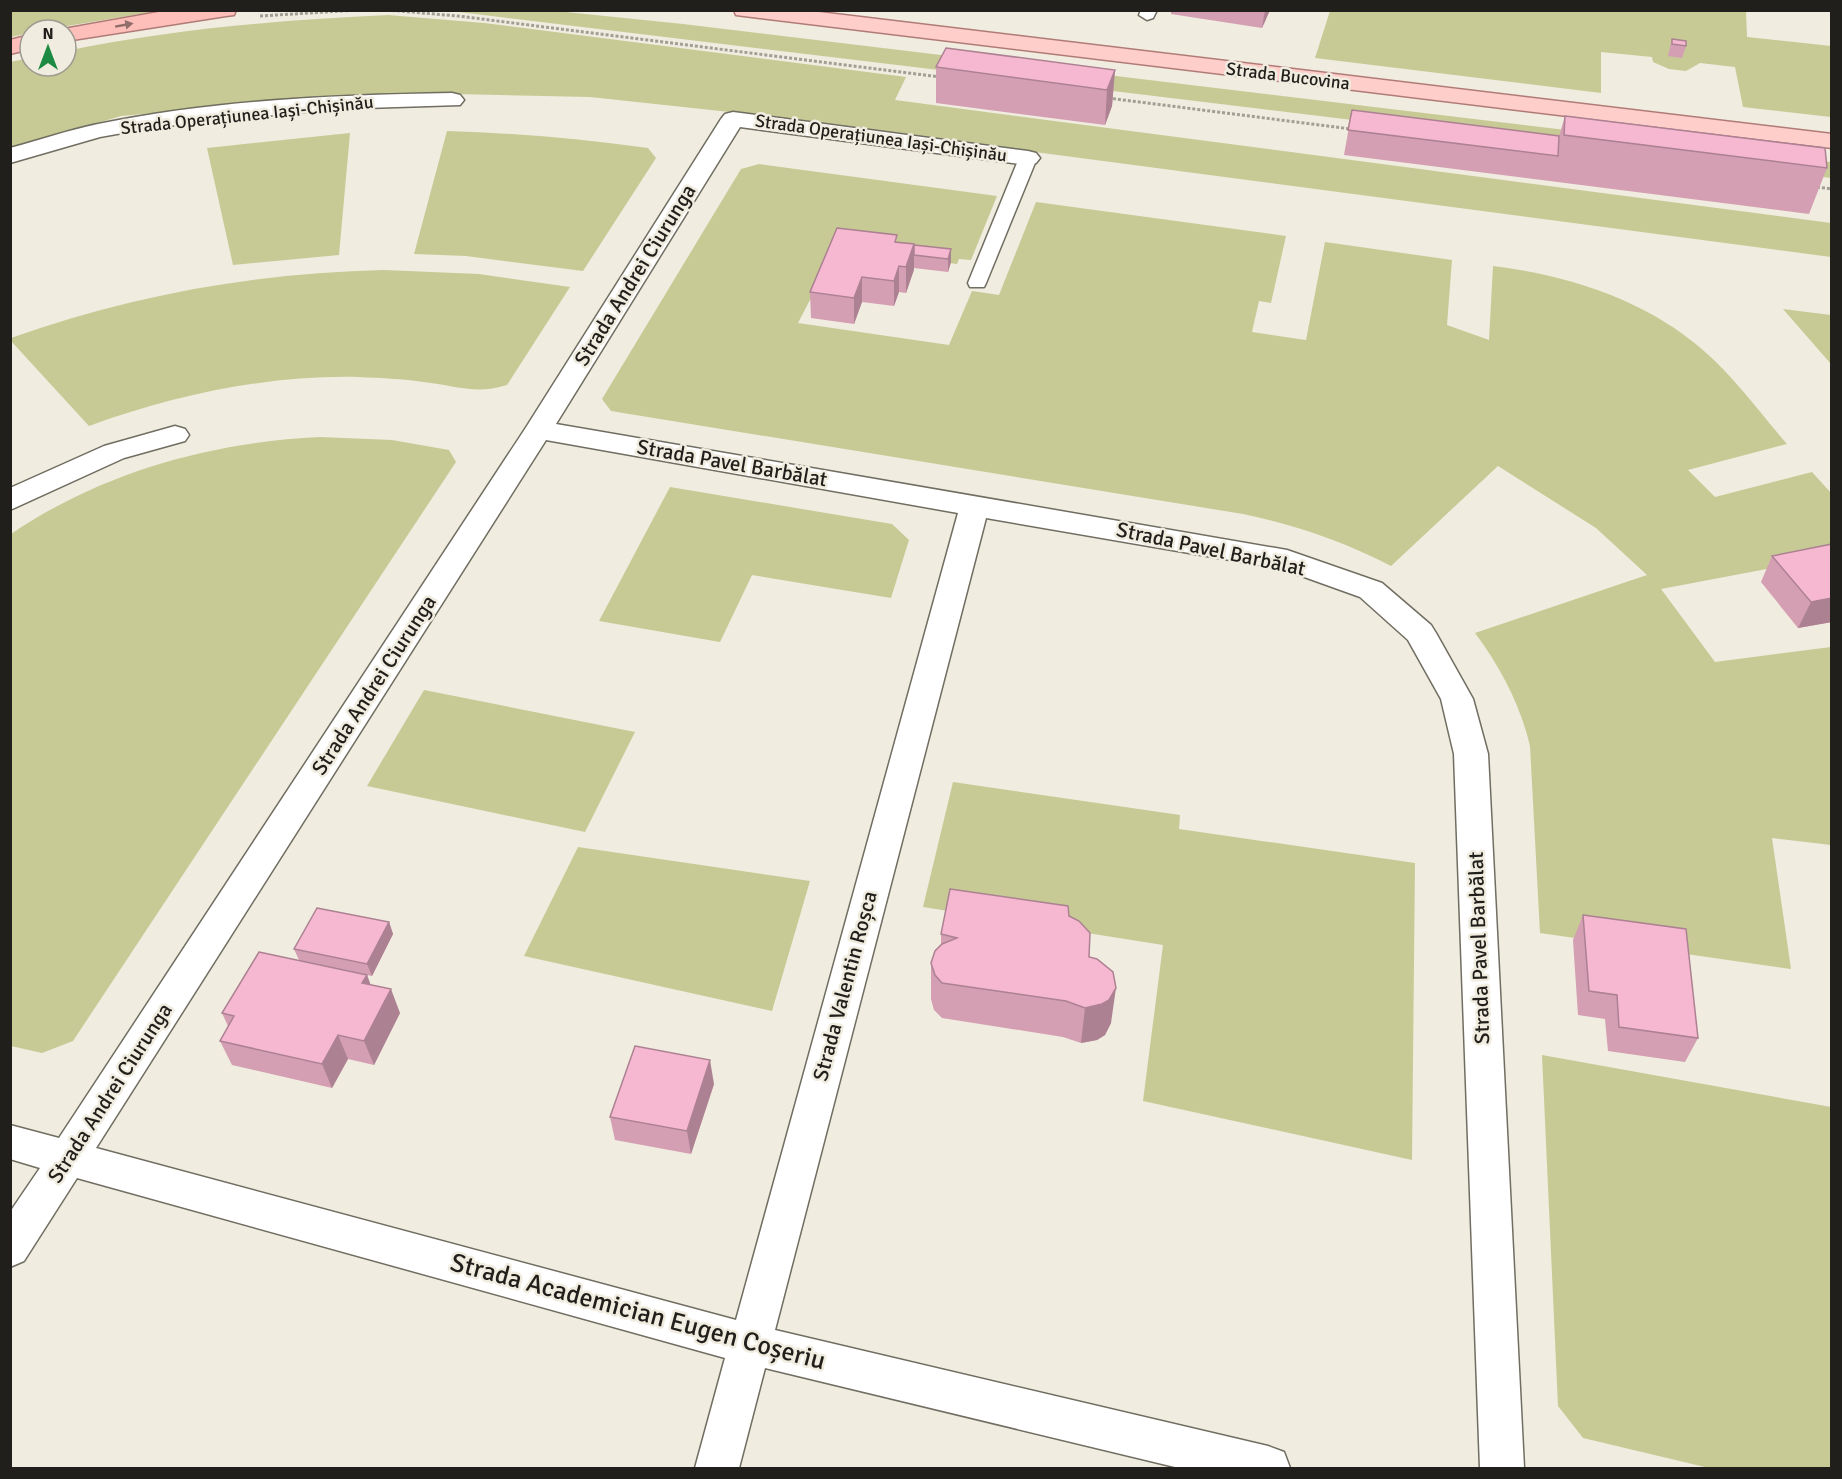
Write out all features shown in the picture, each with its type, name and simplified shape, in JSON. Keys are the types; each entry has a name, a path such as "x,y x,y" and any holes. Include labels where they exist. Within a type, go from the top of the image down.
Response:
{"highway":[{"path":"78,32 226,10"}],"main road":[{"name":"Strada Bucovina","path":"744,10 1832,141"}],"street":[{"name":"Strada Operațiunea Iași-Chișinău","path":"10,156 97,131 156,120 334,102 452,100"},
{"name":"Strada Operațiunea Iași-Chișinău","path":"733,119 1028,158"},
{"name":"Strada Andrei Ciurunga","path":"10,1248 538,430 733,119"},
{"name":"Strada Pavel Barbălat","path":"538,430 975,504 1287,560 1371,590 1420,633 1457,699 1471,754 1502,1468"},
{"path":"10,500 114,452 175,435"},
{"name":"Strada Valentin Roșca","path":"717,1468 975,504"},
{"name":"Strada Academician Eugen Coșeriu","path":"10,1143 749,1344 1268,1468"}],"lane":[{"path":"977,284 1028,158"}],"path":[{"path":"387,10 458,16 945,77"},
{"path":"1099,97 1361,130"},
{"path":"1812,187 1832,189"}],"green space":[{"path":"11,10 158,11 78,24 78,18 18,18 18,36 11,37"},
{"path":"451,11 556,11 683,24 1831,162 1831,178"},
{"path":"1330,11 1746,11 1747,37 1831,46 1831,117 1743,107 1735,67 1700,63 1686,71 1669,69 1653,62 1652,57 1601,52 1601,93 1315,58"},
{"path":"388,15 484,23 906,77 895,100 1831,223 1831,257 739,113 590,97 453,94 347,96 121,116 11,149 10,62 18,60 18,78 78,78 78,49 186,31"},
{"path":"447,131 548,137 648,148 656,158 583,271 466,256 414,254"},
{"path":"350,133 339,255 233,265 207,148"},
{"path":"759,164 997,196 971,260 959,259 957,264 837,248 798,323 949,345 972,291 999,295 1036,202 1286,236 1271,303 1259,301 1252,332 1306,340 1325,242 1452,260 1447,325 1489,340 1493,266 1578,283 1632,304 1682,333 1726,373 1787,444 1688,470 1715,497 1812,472 1831,493 1831,557 1661,589 1715,662 1831,647 1831,845 1772,838 1791,969 1540,933 1530,746 1521,716 1508,687 1475,633 1647,575 1596,528 1498,466 1391,566 1319,535 1243,514 611,411 602,399 741,169"},
{"path":"384,270 479,274 570,287 507,385 487,389 358,377 290,379 187,396 89,426 11,341 11,338 56,323 148,298 194,289 288,276"},
{"path":"1783,309 1831,315 1831,364"},
{"path":"320,437 392,440 449,450 456,462 73,1041 42,1053 11,1046 11,534 82,493 159,464 239,446"},
{"path":"670,487 892,524 909,540 891,598 752,575 720,642 599,621"},
{"path":"424,690 635,732 585,832 367,786"},
{"path":"953,782 1180,815 1179,829 1415,863 1412,1160 1143,1101 1163,945 923,907"},
{"path":"578,847 810,881 772,1011 524,956"},
{"path":"1542,1055 1831,1107 1831,1468 1709,1468 1583,1438 1558,1406"}],"building":[{"path":"1672,39 1686,41 1686,46 1672,44"},
{"path":"946,48 1115,70 1107,90 936,67"},
{"path":"1352,110 1559,136 1558,156 1348,130"},
{"path":"1565,116 1825,148 1827,168 1564,135"},
{"path":"837,228 897,235 895,242 914,244 906,267 899,266 894,281 862,277 854,298 810,292"},
{"path":"914,245 951,249 948,259 914,255"},
{"path":"1832,544 1832,598 1811,602 1772,556"},
{"path":"950,889 1068,906 1069,916 1079,921 1090,933 1089,957 1097,959 1113,972 1116,988 1109,1000 1085,1008 1066,1001 942,983 935,975 931,963 935,951 942,944 957,938 941,934"},
{"path":"317,908 389,922 367,964 294,949"},
{"path":"1583,915 1686,929 1698,1038 1619,1027 1617,995 1589,991"},
{"path":"259,952 367,975 362,983 391,989 364,1041 338,1035 322,1064 220,1041 234,1016 222,1013"},
{"path":"635,1046 710,1060 687,1131 610,1117"}]}
